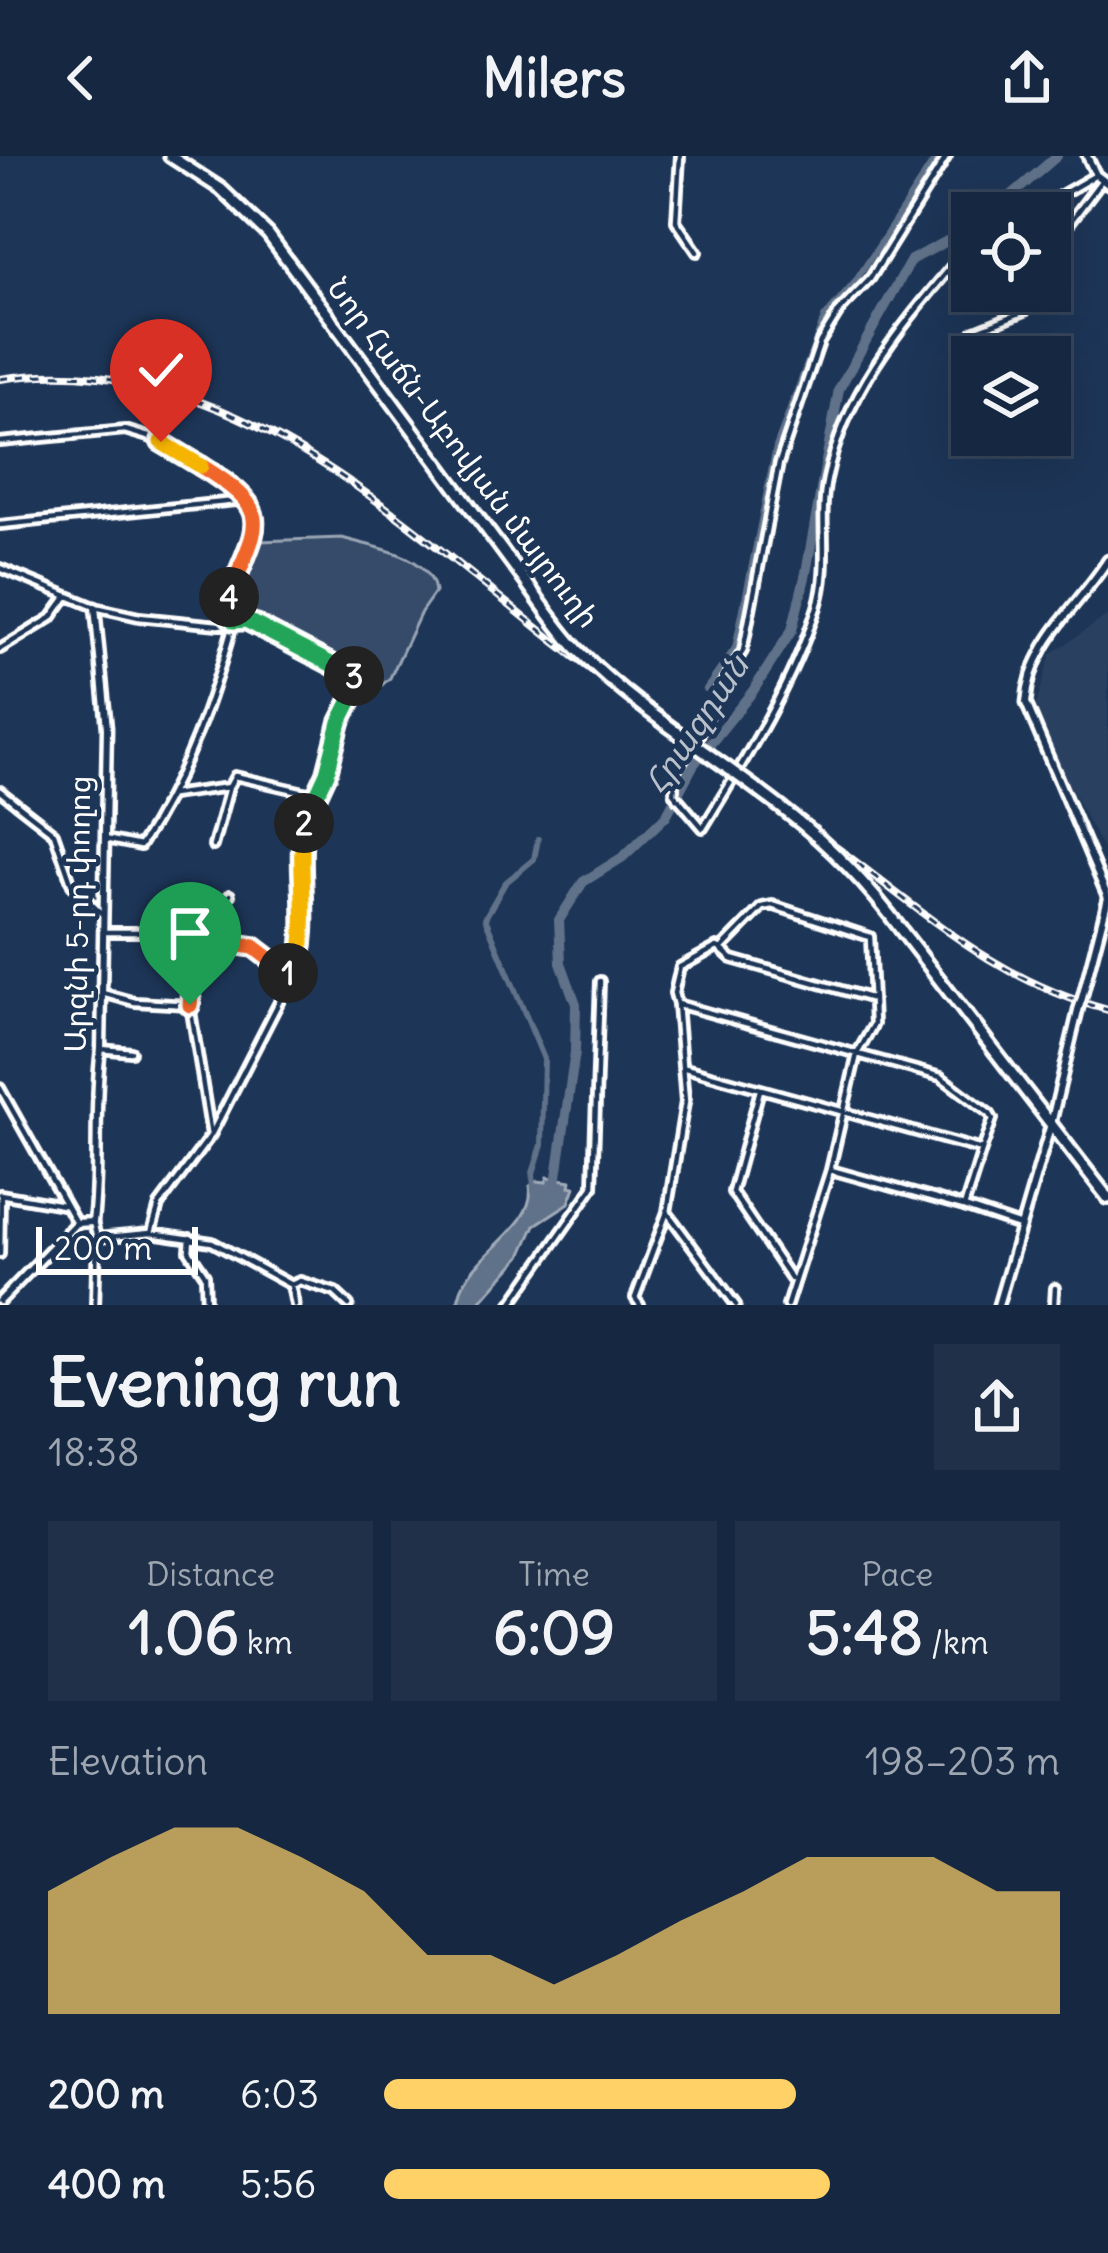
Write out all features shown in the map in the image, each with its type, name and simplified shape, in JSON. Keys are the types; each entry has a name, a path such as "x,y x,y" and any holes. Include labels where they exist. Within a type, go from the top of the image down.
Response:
{"main road":[{"name":"Նոր Հաճն-Աբովյան մայրուղի","path":"170,156 221,189 268,233 577,649 631,698 817,836 851,868 1108,1198"}],"street":[{"path":"680,156 676,220 697,252"},
{"path":"947,156 870,279 829,325 797,405 779,463 743,651 676,770 674,794 703,828 781,695 818,605 826,554 826,481 858,393 883,349 951,268"},
{"path":"1087,156 1102,180"},
{"path":"1071,194 1102,180"},
{"path":"1071,221 1102,180"},
{"path":"973,332 1023,312"},
{"path":"0,442 125,430 161,442 229,484 247,500 258,530 224,611 234,621"},
{"path":"0,525 247,500"},
{"path":"998,1305 1051,1124 1079,1007 1104,933 1108,898 1026,703 1030,669 1038,650 1108,560"},
{"path":"0,568 95,607 218,626 246,620 361,680 340,722 327,773 303,826 305,922 294,977 211,1135 159,1205 151,1233"},
{"path":"0,649 51,618 67,596"},
{"name":"Արզնի 5-րդ փողոց","path":"95,607 107,728 101,1049 96,1089 99,1174 93,1222 97,1238 95,1305"},
{"path":"105,839 140,846 171,795 205,721 234,621"},
{"path":"213,846 235,776 316,795"},
{"path":"171,795 229,787"},
{"path":"0,791 54,833 72,885 103,914"},
{"path":"195,948 207,940 230,895"},
{"path":"721,949 762,907 772,905 870,937 874,1024 857,1054 830,1170 787,1305"},
{"path":"104,932 164,932 195,948"},
{"path":"207,940 254,947 294,977"},
{"path":"636,1303 667,1211 686,1102 674,992 680,967 717,947 732,958 873,999"},
{"path":"195,948 190,1005 211,1135"},
{"path":"510,1305 593,1187 601,981"},
{"path":"102,993 135,1002 190,1005"},
{"path":"677,1004 941,1077 993,1119 964,1207"},
{"path":"101,1049 131,1052"},
{"path":"685,1068 982,1150"},
{"path":"0,1088 76,1223"},
{"path":"760,1090 732,1192 793,1282"},
{"path":"830,1170 1020,1226"},
{"path":"0,1253 0,1193 63,1205"},
{"path":"667,1211 736,1305"},
{"path":"0,1300 76,1223 93,1222"},
{"path":"97,1238 151,1233 212,1242 291,1285 296,1305"},
{"path":"190,1238 189,1251 205,1275 206,1305"},
{"path":"291,1285 300,1281 335,1292 350,1305"},
{"path":"1054,1288 1054,1305"}],"shaded area":[{"path":"342,538 412,560 431,579 435,592 382,685 233,607 259,541"},
{"path":"1108,615 1108,859 1033,716 1051,654"},
{"path":"548,1177 571,1181 570,1186 575,1187 569,1203 535,1225 521,1256 477,1305 458,1305 471,1273 522,1217 530,1186"}],"waterway":[{"path":"706,689 735,648 776,447 824,318 855,282 937,156"},
{"name":"Հրազդան","path":"1015,192 1057,156"},
{"name":"Հրազդան","path":"555,1190 575,1052 576,1004 561,963 559,920 583,882 623,857 666,816 694,764 753,691 792,630 839,389 911,260 951,239"},
{"path":"534,1191 533,1173 542,1145 544,1059 485,918 505,883 534,859 538,839"}],"railway":[{"path":"0,379 84,376 163,390 238,417 310,456 378,502 606,681 937,924 1033,983 1108,1010"}],"route":[{"path":"161,442 229,484 247,500 255,517 258,530 224,611 234,621 246,620 361,680 340,722 327,773 303,826 305,922 294,977 254,947 207,940 195,948 190,1005"}]}
